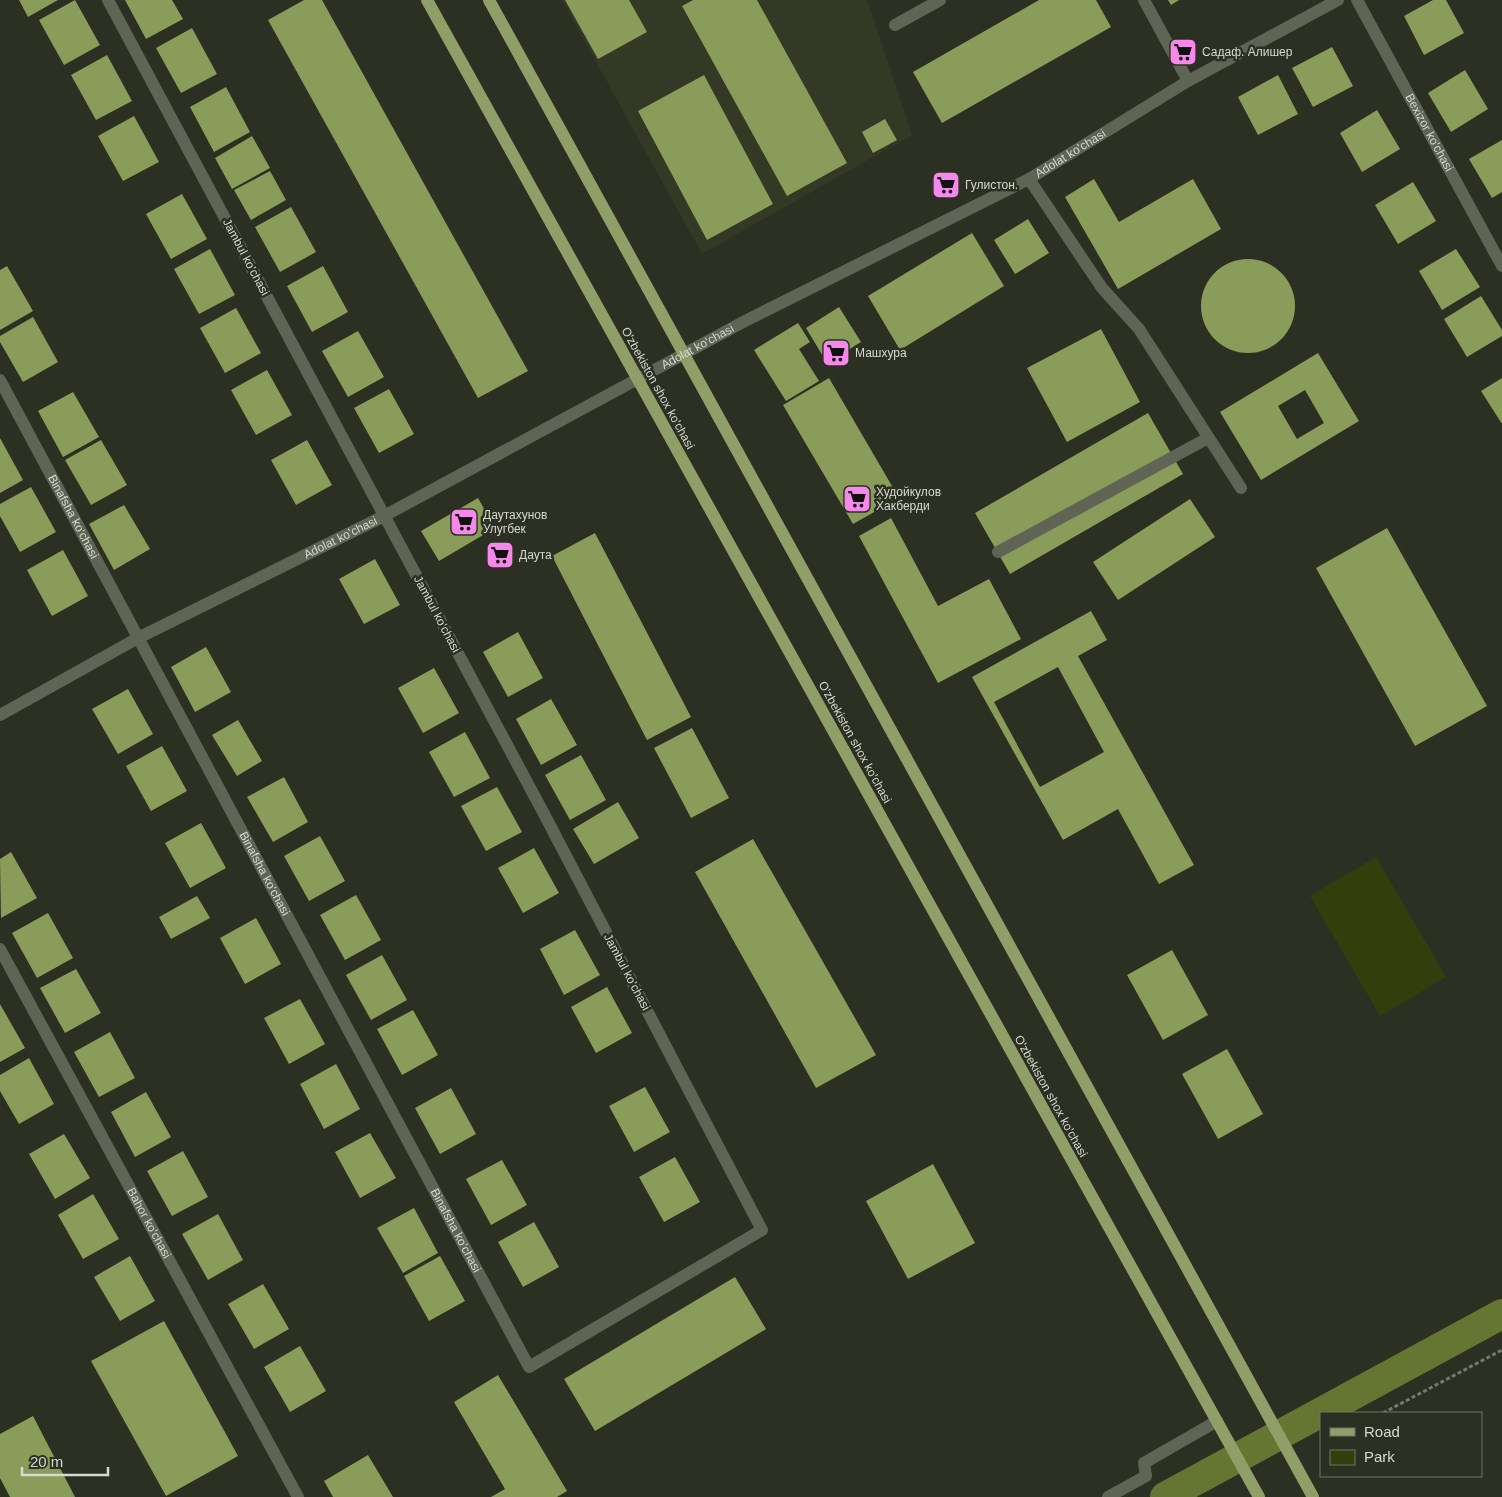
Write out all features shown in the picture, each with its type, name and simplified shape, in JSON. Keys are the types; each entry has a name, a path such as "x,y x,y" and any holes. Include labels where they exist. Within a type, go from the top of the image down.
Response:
{"main road":[{"name":"O'zbekiston shox ko'chasi","path":"427,0 1257,1492"},
{"path":"489,0 1314,1497"}],"street":[{"name":"Jambul ko'chasi","path":"108,0 543,812 762,1230 529,1367"},
{"path":"895,25 940,0"},
{"path":"1144,0 1188,81"},
{"name":"Adolat ko'chasi","path":"0,715 138,638 384,516 745,321 1029,179 1188,81 1338,0"},
{"name":"Bexizor ko'chasi","path":"1357,0 1502,266"},
{"path":"1029,179 1102,288 1139,329 1241,488"},
{"name":"Binafsha ko'chasi","path":"0,380 529,1367"},
{"path":"998,552 1208,438"},
{"name":"Bahor ko'chasi","path":"0,949 298,1497"},
{"path":"1108,1497 1146,1476 1144,1463 1217,1421"}],"path":[{"path":"1385,1412 1502,1350"}],"shaded area":[{"path":"562,0 867,0 912,135 702,254"}],"green space":[{"path":"1376,857 1446,977 1380,1016 1310,896"}],"building":[{"path":"19,0 58,0 28,17"},
{"path":"75,0 100,45 64,65 39,20"},
{"path":"125,0 172,0 183,19 146,39"},
{"path":"304,0 322,0 528,371 478,398 268,20"},
{"path":"565,0 629,0 647,32 598,59"},
{"path":"693,0 757,0 847,163 787,196 682,6"},
{"path":"1039,0 1096,0 1111,27 942,123 913,72"},
{"path":"1168,0 1179,0 1171,5"},
{"path":"1433,0 1446,0 1464,33 1424,55 1404,16"},
{"path":"192,28 217,74 181,93 156,48"},
{"path":"1332,47 1353,86 1313,107 1292,68"},
{"path":"107,55 132,101 96,120 71,75"},
{"path":"1465,70 1488,109 1451,132 1428,93"},
{"path":"704,75 773,204 707,240 638,111"},
{"path":"1278,75 1298,114 1258,135 1238,97"},
{"path":"226,87 250,132 214,152 190,107"},
{"path":"1377,110 1400,149 1362,172 1340,133"},
{"path":"134,116 159,162 123,181 98,136"},
{"path":"885,119 897,140 873,153 862,132"},
{"path":"252,136 270,168 232,189 215,158"},
{"path":"1502,140 1502,192 1492,198 1469,159"},
{"path":"270,171 286,200 251,220 234,190"},
{"path":"1094,179 1119,222 1193,179 1221,229 1118,289 1065,197"},
{"path":"1413,182 1436,221 1398,244 1375,205"},
{"path":"182,194 207,239 171,259 146,214"},
{"path":"291,207 316,252 280,272 255,227"},
{"path":"1028,219 1049,253 1015,274 994,240"},
{"path":"972,233 1004,286 900,350 868,296"},
{"path":"210,249 235,295 199,314 174,269"},
{"path":"1456,249 1480,287 1442,310 1419,271"},
{"path":"1239,259 1257,259 1282,272 1292,288 1295,306 1292,324 1282,340 1257,353 1239,353 1214,340 1201,315 1201,297 1214,272"},
{"path":"7,266 33,311 0,330 0,270"},
{"path":"323,266 348,312 312,332 287,286"},
{"path":"1481,296 1502,330 1502,336 1467,357 1444,319"},
{"path":"839,307 861,342 827,363 806,328"},
{"path":"236,308 261,353 225,373 200,328"},
{"path":"33,317 58,362 23,382 0,342 0,336"},
{"path":"798,323 810,342 799,349 819,381 786,401 754,350"},
{"path":"1101,329 1140,402 1067,442 1027,368"},
{"path":"358,331 384,377 348,397 322,351"},
{"path":"1318,353 1359,421 1261,480 1220,412","holes":["1305,390 1324,423 1297,439 1278,406"]},
{"path":"267,370 292,415 256,435 231,390"},
{"path":"829,378 899,498 853,524 783,405"},
{"path":"1502,378 1502,424 1481,391"},
{"path":"389,389 414,434 379,453 354,408"},
{"path":"73,392 99,437 63,457 38,411"},
{"path":"1148,413 1183,474 1010,574 975,513"},
{"path":"0,438 23,480 0,493"},
{"path":"101,440 127,485 91,505 65,460"},
{"path":"307,440 332,485 296,505 271,460"},
{"path":"31,487 56,532 20,552 0,516 0,504"},
{"path":"478,498 495,528 439,561 421,531"},
{"path":"1190,499 1215,537 1118,600 1093,562"},
{"path":"124,505 150,549 114,570 89,524"},
{"path":"891,518 938,606 989,579 1021,639 938,683 859,536"},
{"path":"1387,528 1487,706 1415,746 1316,568"},
{"path":"595,533 691,717 647,740 552,556"},
{"path":"63,550 88,596 52,616 27,570"},
{"path":"375,559 400,605 364,624 339,579"},
{"path":"1091,611 1107,640 1078,656 1194,865 1159,884 1118,809 1063,840 972,677","holes":["1058,667 1104,752 1040,787 994,702"]},
{"path":"518,632 543,678 508,697 483,652"},
{"path":"206,647 231,692 195,712 171,667"},
{"path":"434,668 459,713 423,733 398,688"},
{"path":"128,689 153,734 118,754 92,709"},
{"path":"551,699 577,745 541,765 516,719"},
{"path":"238,720 262,761 237,776 212,735"},
{"path":"692,728 729,798 691,818 654,748"},
{"path":"465,732 490,778 454,797 429,752"},
{"path":"162,746 187,791 151,811 126,766"},
{"path":"581,755 606,800 570,820 545,775"},
{"path":"284,777 308,822 273,842 247,797"},
{"path":"497,787 522,832 486,851 461,806"},
{"path":"618,802 639,838 594,864 573,829"},
{"path":"201,823 226,868 190,888 165,843"},
{"path":"320,836 345,881 309,901 284,856"},
{"path":"753,839 876,1055 816,1088 695,872"},
{"path":"534,848 559,893 523,913 498,868"},
{"path":"11,852 37,898 1,918 0,859"},
{"path":"356,895 381,940 345,960 320,915"},
{"path":"197,896 210,918 171,939 159,917"},
{"path":"48,913 73,958 37,978 12,933"},
{"path":"256,918 281,964 245,984 220,938"},
{"path":"575,930 600,975 564,995 540,949"},
{"path":"1172,950 1208,1015 1163,1040 1127,975"},
{"path":"382,955 407,1000 371,1020 346,975"},
{"path":"76,969 101,1013 65,1033 40,988"},
{"path":"607,987 632,1033 596,1053 571,1007"},
{"path":"300,999 325,1044 289,1064 264,1018"},
{"path":"0,1004 25,1048 0,1062"},
{"path":"413,1010 438,1055 402,1075 377,1029"},
{"path":"110,1032 135,1078 99,1097 74,1052"},
{"path":"1227,1049 1263,1114 1218,1139 1182,1074"},
{"path":"29,1058 54,1104 19,1124 0,1091 0,1075"},
{"path":"336,1064 360,1109 324,1129 300,1084"},
{"path":"645,1087 670,1132 634,1152 609,1106"},
{"path":"451,1088 476,1134 440,1154 415,1108"},
{"path":"146,1092 171,1137 135,1157 111,1112"},
{"path":"370,1133 396,1178 360,1198 335,1152"},
{"path":"64,1134 90,1178 55,1199 29,1154"},
{"path":"183,1151 208,1197 172,1216 147,1171"},
{"path":"675,1157 700,1202 664,1222 639,1177"},
{"path":"502,1160 527,1205 491,1225 466,1179"},
{"path":"933,1164 975,1243 908,1279 866,1201"},
{"path":"93,1194 119,1239 83,1259 58,1215"},
{"path":"414,1208 438,1253 403,1273 377,1228"},
{"path":"218,1214 243,1260 208,1280 182,1234"},
{"path":"534,1222 559,1267 523,1287 498,1242"},
{"path":"130,1256 155,1301 120,1321 94,1277"},
{"path":"440,1256 465,1301 429,1321 404,1276"},
{"path":"735,1277 766,1329 595,1431 564,1379"},
{"path":"263,1284 289,1329 254,1349 228,1304"},
{"path":"164,1321 238,1456 166,1496 91,1361"},
{"path":"300,1346 326,1391 290,1412 264,1367"},
{"path":"498,1375 567,1491 557,1497 491,1497 505,1489 454,1402"},
{"path":"33,1416 75,1497 10,1497 0,1478 0,1434"},
{"path":"368,1455 393,1497 333,1497 324,1481"}],"waterway":[{"path":"1322,1412 1502,1314"},
{"path":"1165,1497 1320,1413"}],"place":[{"name":"Садаф. Алишер","path":"1183,52"},
{"name":"Гулистон.","path":"946,185"},
{"name":"Машхура","path":"836,353"},
{"name":"Худойкулов Хакберди","path":"857,499"},
{"name":"Даутахунов Улугбек","path":"464,522"},
{"name":"Даута","path":"500,555"}]}
